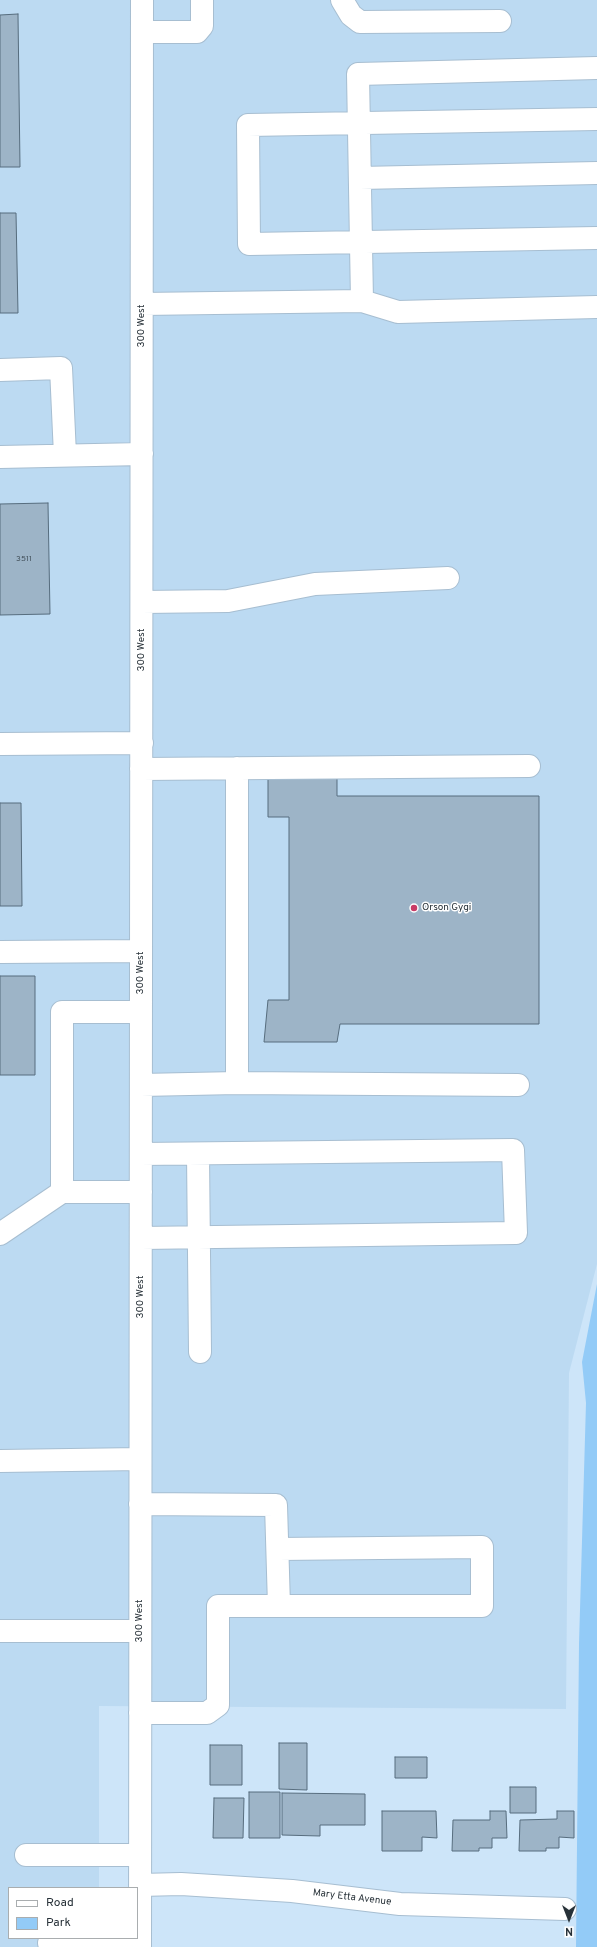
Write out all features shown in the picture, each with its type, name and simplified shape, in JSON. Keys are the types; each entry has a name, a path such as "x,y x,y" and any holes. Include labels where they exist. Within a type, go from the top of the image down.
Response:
{"street":[{"name":"300 West","path":"140,1945 142,0"},
{"path":"142,32 197,32 202,26 202,0"},
{"path":"342,0 350,15 360,22 500,21"},
{"path":"362,301 358,74 597,68"},
{"path":"597,119 248,125 249,244 597,238"},
{"path":"360,178 597,173"},
{"path":"142,304 362,301 398,312 597,307"},
{"path":"0,370 61,368 65,455"},
{"path":"0,457 142,454"},
{"path":"142,602 228,601 315,584 448,578"},
{"path":"0,744 142,743"},
{"path":"141,769 529,766"},
{"path":"237,768 237,1083"},
{"path":"0,952 141,951"},
{"path":"62,1192 62,1012 141,1012"},
{"path":"141,1085 237,1083 518,1085"},
{"path":"141,1154 513,1150 516,1233 141,1238"},
{"path":"198,1154 200,1352"},
{"path":"0,1234 62,1192 141,1192"},
{"path":"0,1461 140,1460"},
{"path":"140,1504 276,1505 279,1606"},
{"path":"140,1713 206,1713 218,1705 218,1606 482,1606 482,1547 278,1549"},
{"path":"0,1631 140,1631"},
{"path":"26,1854 140,1854"},
{"name":"Mary Etta Avenue","path":"140,1884 180,1884 292,1891 400,1904 565,1908"},
{"path":"49,1943 140,1945"}],"shaded area":[{"path":"0,0 597,0 597,1264 569,1373 566,1709 99,1706 99,1887 8,1887 8,1939 99,1939 99,1947 0,1947"}],"green space":[{"path":"597,1284 597,1947 576,1947 579,1644 586,1403 582,1362"}],"building":[{"path":"18,14 20,167 0,167 0,15"},
{"path":"0,213 16,213 18,313 0,313"},
{"path":"48,503 50,614 0,615 0,504"},
{"name":"Orson Gygi","path":"268,778 337,778 337,796 539,796 539,1024 340,1024 337,1042 264,1042 268,1000 289,1000 289,817 268,817"},
{"path":"0,803 21,803 22,906 0,906"},
{"path":"0,976 35,976 35,1075 0,1075"},
{"path":"279,1743 307,1743 307,1790 279,1789"},
{"path":"210,1745 242,1745 242,1785 210,1785"},
{"path":"395,1757 427,1757 427,1778 395,1778"},
{"path":"510,1787 536,1787 536,1813 510,1813"},
{"path":"249,1792 280,1792 280,1838 249,1838"},
{"path":"282,1793 365,1794 365,1825 320,1825 320,1836 282,1835"},
{"path":"214,1798 244,1798 243,1838 213,1838"},
{"path":"382,1811 436,1811 437,1838 422,1837 422,1851 382,1851"},
{"path":"490,1811 506,1811 507,1838 492,1838 492,1848 479,1848 479,1851 452,1851 453,1820 490,1820"},
{"path":"557,1811 574,1811 574,1838 559,1837 559,1848 546,1848 546,1851 519,1851 520,1820 557,1819"}],"place":[{"name":"Orson Gygi","path":"414,908"}]}
